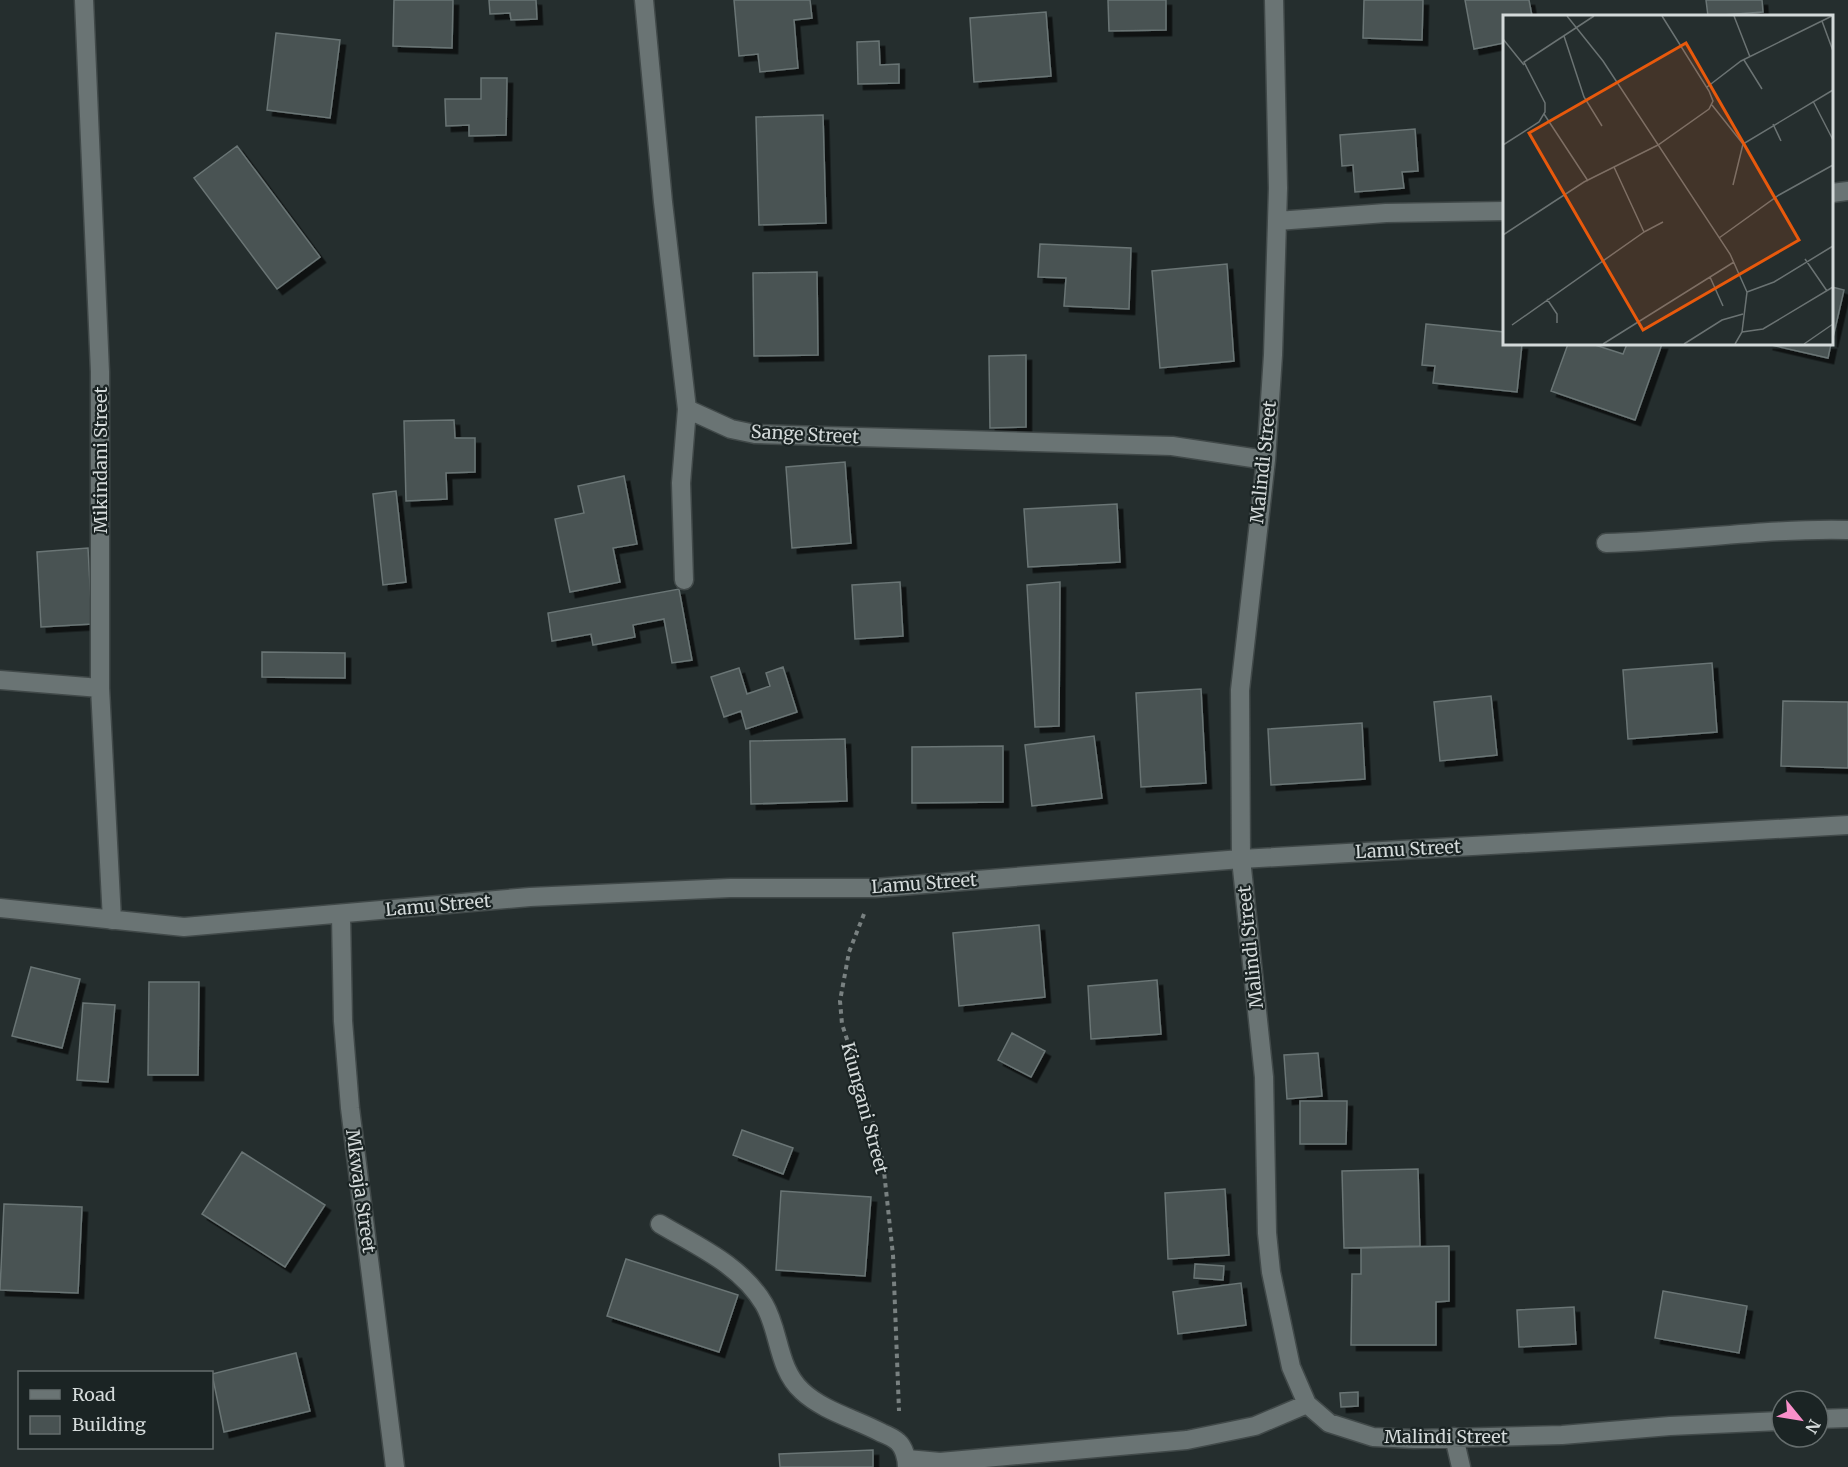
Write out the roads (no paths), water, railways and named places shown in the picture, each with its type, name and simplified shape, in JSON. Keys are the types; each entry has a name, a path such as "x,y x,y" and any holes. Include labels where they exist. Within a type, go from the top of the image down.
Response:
{"street":[{"name":"Mikindani Street","path":"84,0 100,372 100,688 112,920"},
{"path":"645,0 663,202 687,409 681,483 684,580"},
{"name":"Malindi Street","path":"1274,0 1277,221 1266,460 1240,690 1241,859 1264,1077 1267,1233 1271,1272 1291,1367 1307,1404 1329,1423 1372,1437 1414,1439 1562,1435 1770,1421"},
{"path":"1833,193 1848,191"},
{"path":"1277,221 1386,213 1503,211"},
{"name":"Sange Street","path":"687,409 731,429 755,434 1162,446 1266,460"},
{"path":"1606,543 1663,542 1798,529 1848,530"},
{"path":"0,680 100,688"},
{"name":"Lamu Street","path":"0,908 184,927 542,896 730,888 875,888 1241,859 1848,825"},
{"name":"Mkwaja Street","path":"341,915 343,1021 350,1108 395,1467"},
{"path":"660,1224 723,1261 751,1287 765,1305 789,1377 801,1390 817,1403 857,1419 904,1456 940,1462 1187,1440 1256,1426 1307,1404"},
{"path":"1830,1419 1848,1418"},
{"path":"1454,1437 1461,1467"}]}
